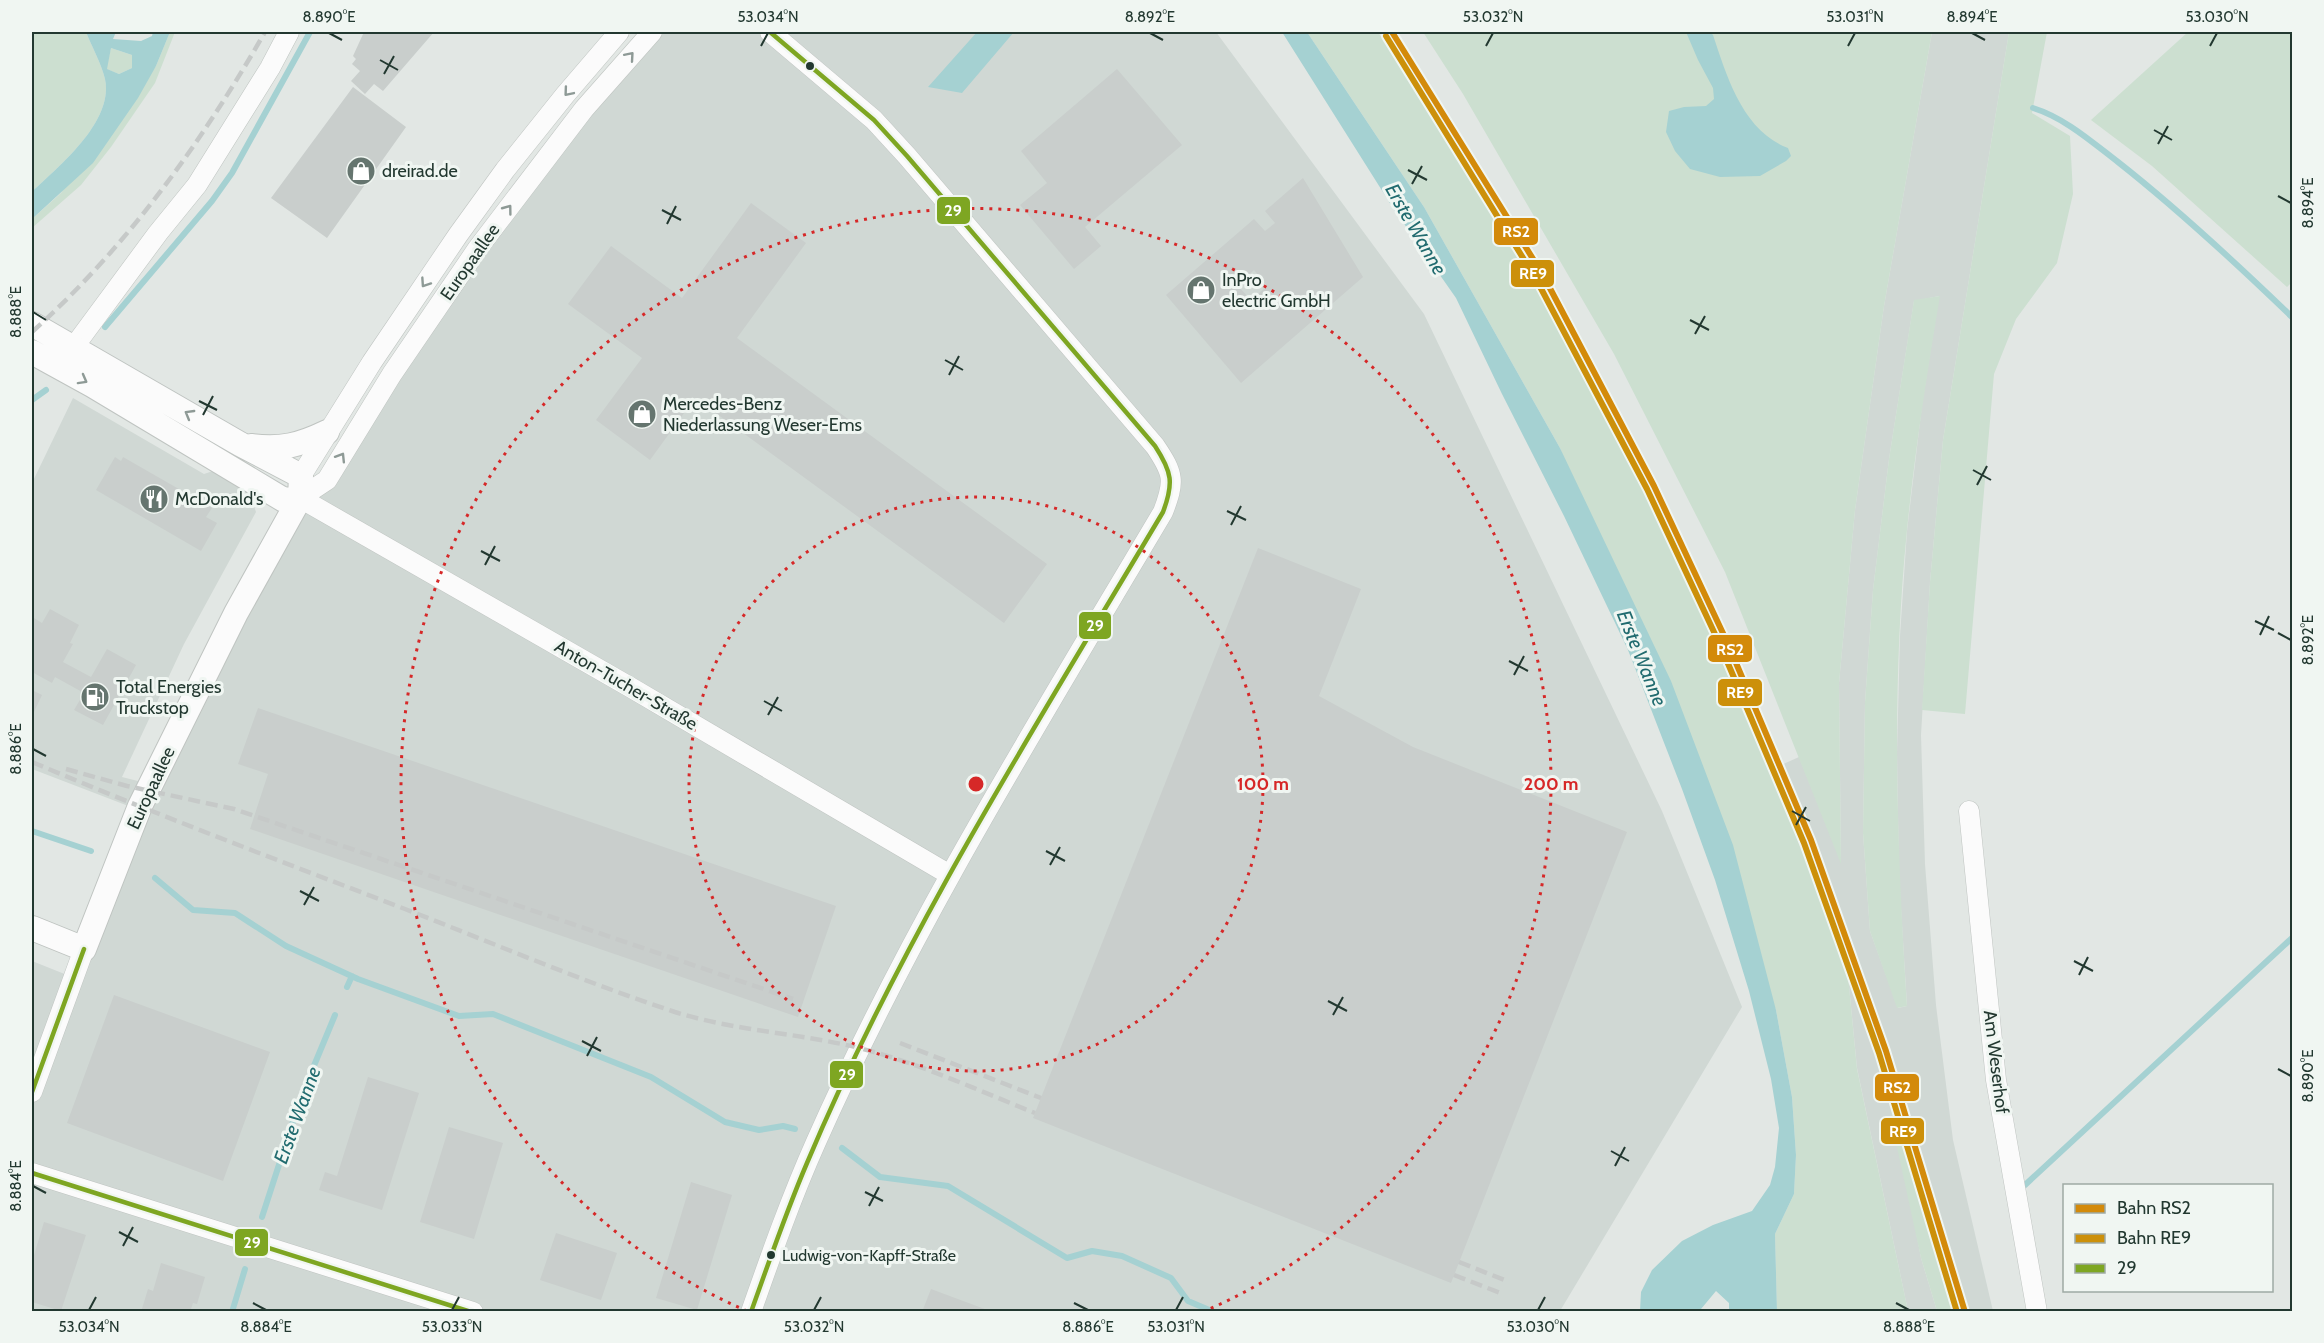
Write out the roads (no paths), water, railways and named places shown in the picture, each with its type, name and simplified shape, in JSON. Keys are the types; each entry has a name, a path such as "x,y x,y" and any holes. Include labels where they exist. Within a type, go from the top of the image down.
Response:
{"street":[{"path":"73,348 196,184 270,68 289,32"},
{"name":"Europaallee","path":"32,1092 84,949 140,806 327,432 378,352 505,170 565,95 620,32"},
{"name":"Europaallee","path":"301,487 327,480 392,374 478,248 584,109 652,32"},
{"path":"751,1311 819,1135 846,1077 950,875 1163,512 1172,479 1166,462 1155,446 907,156 873,120 770,32"},
{"path":"32,324 240,444 301,487 284,500 92,385 32,352"},
{"path":"240,444 273,449 306,442 327,432"},
{"name":"Anton-Tucher-Straße","path":"301,487 640,693 950,875"},
{"name":"Am Weserhof","path":"1969,812 1996,1080 2037,1311"},
{"path":"32,928 84,949"},
{"path":"32,1173 473,1311"}],"water":[{"path":"86,32 116,32 113,39 141,41 152,36 153,32 170,32 156,66 138,98 93,163 32,219 32,192 82,142 93,127 106,95 105,79","holes":["111,48 132,55 132,68 119,74 107,69"]},
{"path":"977,32 1014,32 962,93 928,87"},
{"path":"1282,32 1307,32 1424,207 1560,448 1671,681 1733,845 1776,1010 1792,1097 1796,1155 1794,1194 1775,1234 1777,1311 1729,1311 1729,1303 1716,1291 1701,1309 1702,1311 1640,1311 1641,1292 1652,1270 1682,1241 1713,1225 1752,1211 1770,1185 1775,1167 1779,1128 1771,1079 1749,991 1715,880 1628,650 1564,516 1456,298 1393,208"},
{"path":"1686,32 1710,32 1713,35 1724,68 1739,101 1759,129 1772,140 1788,148 1791,156 1786,161 1760,176 1720,177 1690,169 1675,151 1666,132 1669,111 1684,107 1706,106 1714,99 1713,88"}],"waterway":[{"path":"105,327 212,201 232,173 310,32"},
{"path":"2033,108 2045,112 2078,131 2141,180 2207,237 2292,317"},
{"path":"32,400 46,390"},
{"path":"32,831 91,851"},
{"path":"155,878 193,910 235,913 286,946 358,979 459,1016 493,1014 651,1077 725,1122 759,1130 783,1126 795,1129"},
{"path":"2025,1185 2292,938"},
{"name":"Erste Wanne","path":"347,987 352,976"},
{"name":"Erste Wanne","path":"262,1217 301,1097 335,1015"},
{"path":"842,1148 880,1177 948,1186 1067,1258 1092,1251 1122,1256 1171,1278 1188,1301 1214,1312"},
{"name":"Erste Wanne","path":"232,1312 245,1269"}],"railway":[{"path":"32,332 100,265 131,229 189,153 265,32"},
{"path":"32,762 218,837 573,975 675,1012 721,1024 836,1043 881,1054 1035,1113"},
{"path":"66,769 127,786 234,809 793,999"},
{"path":"900,1043 1041,1098"},
{"path":"1459,1262 1507,1281"},
{"path":"1454,1275 1503,1294"}],"rail line":[{"name":"RS2","path":"1392,32 1543,275 1654,486 1728,644 1811,840 1886,1051 1965,1312"},
{"name":"RE9","path":"1386,36 1536,279 1647,489 1721,647 1804,843 1879,1053 1957,1312"}],"place":[{"name":"dreirad.de","path":"361,171"},
{"name":"InPro electric GmbH","path":"1201,290"},
{"name":"Mercedes-Benz Niederlassung Weser-Ems","path":"642,414"},
{"name":"McDonald's","path":"154,499"},
{"name":"Total Energies Truckstop","path":"95,697"},
{"name":"Ludwig-von-Kapff-Straße","path":"771,1255"}]}
